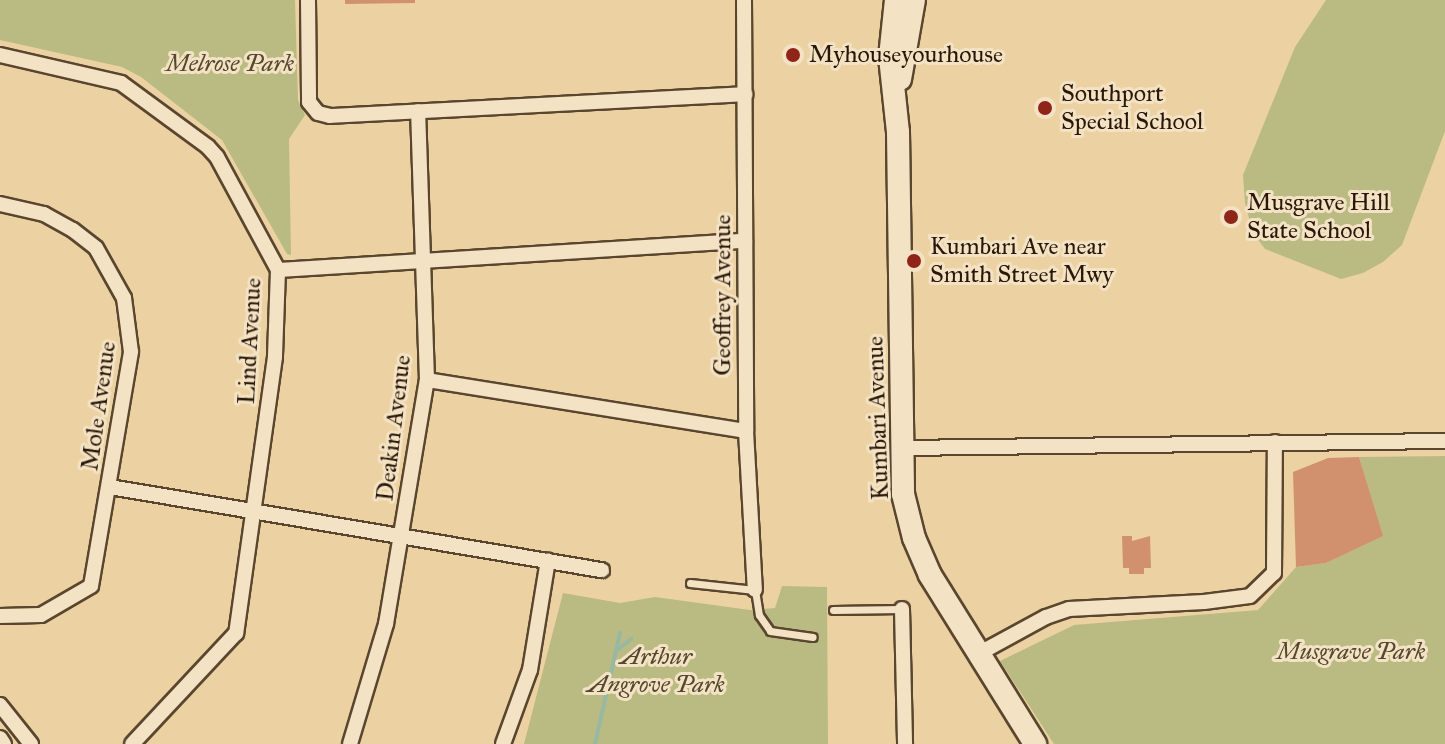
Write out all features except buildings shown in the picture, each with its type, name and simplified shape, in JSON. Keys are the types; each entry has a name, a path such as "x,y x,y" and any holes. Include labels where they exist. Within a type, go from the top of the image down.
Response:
{"main road":[{"name":"Kumbari Avenue","path":"896,0 890,57 896,104 903,494 914,538 930,575 1035,744"},
{"name":"Kumbari Avenue","path":"896,104 914,0"}],"street":[{"path":"308,0 309,102 318,113 330,116 745,94"},
{"name":"Geoffrey Avenue","path":"744,0 746,431 755,590"},
{"name":"Lind Avenue","path":"0,55 121,83 208,147 217,157 278,270 275,357 236,633 132,744"},
{"name":"Deakin Avenue","path":"350,744 386,624 427,380 418,111"},
{"name":"Mole Avenue","path":"0,204 44,214 73,230 96,248 120,289 129,323 131,360 91,586 41,615 0,616"},
{"path":"278,270 745,241"},
{"path":"427,380 746,431"},
{"path":"902,448 1445,441"},
{"path":"978,654 1046,617 1069,609 1204,602 1250,596 1274,573 1275,442"},
{"path":"110,487 602,570"},
{"path":"503,744 530,670 548,560"},
{"path":"902,609 905,744"},
{"path":"0,705 31,744"},
{"path":"0,738 4,744"}],"lane":[{"path":"690,583 755,590 759,615 770,631 813,637"},
{"path":"833,610 902,609"}],"green space":[{"name":"Melrose Park","path":"0,0 295,0 298,100 305,115 289,139 291,255 287,254 222,140 141,77 122,67 0,40"},
{"path":"1326,0 1445,0 1445,131 1402,245 1383,262 1363,273 1341,279 1265,249 1253,233 1245,203 1243,175 1295,47"},
{"name":"Musgrave Park","path":"1445,456 1445,744 1054,744 1000,661 1074,625 1258,610 1296,567 1326,563 1382,536 1359,457"},
{"name":"Arthur Angrove Park","path":"782,586 827,587 828,744 524,744 563,593 620,603 655,597 750,610 775,608"}],"waterway":[{"path":"595,744 620,633"},
{"path":"617,650 631,639"}],"place":[{"name":"Myhouseyourhouse","path":"793,55"},
{"name":"Southport Special School","path":"1045,108"},
{"name":"Musgrave Hill State School","path":"1231,217"},
{"name":"Kumbari Ave near Smith Street Mwy","path":"914,261"}]}
